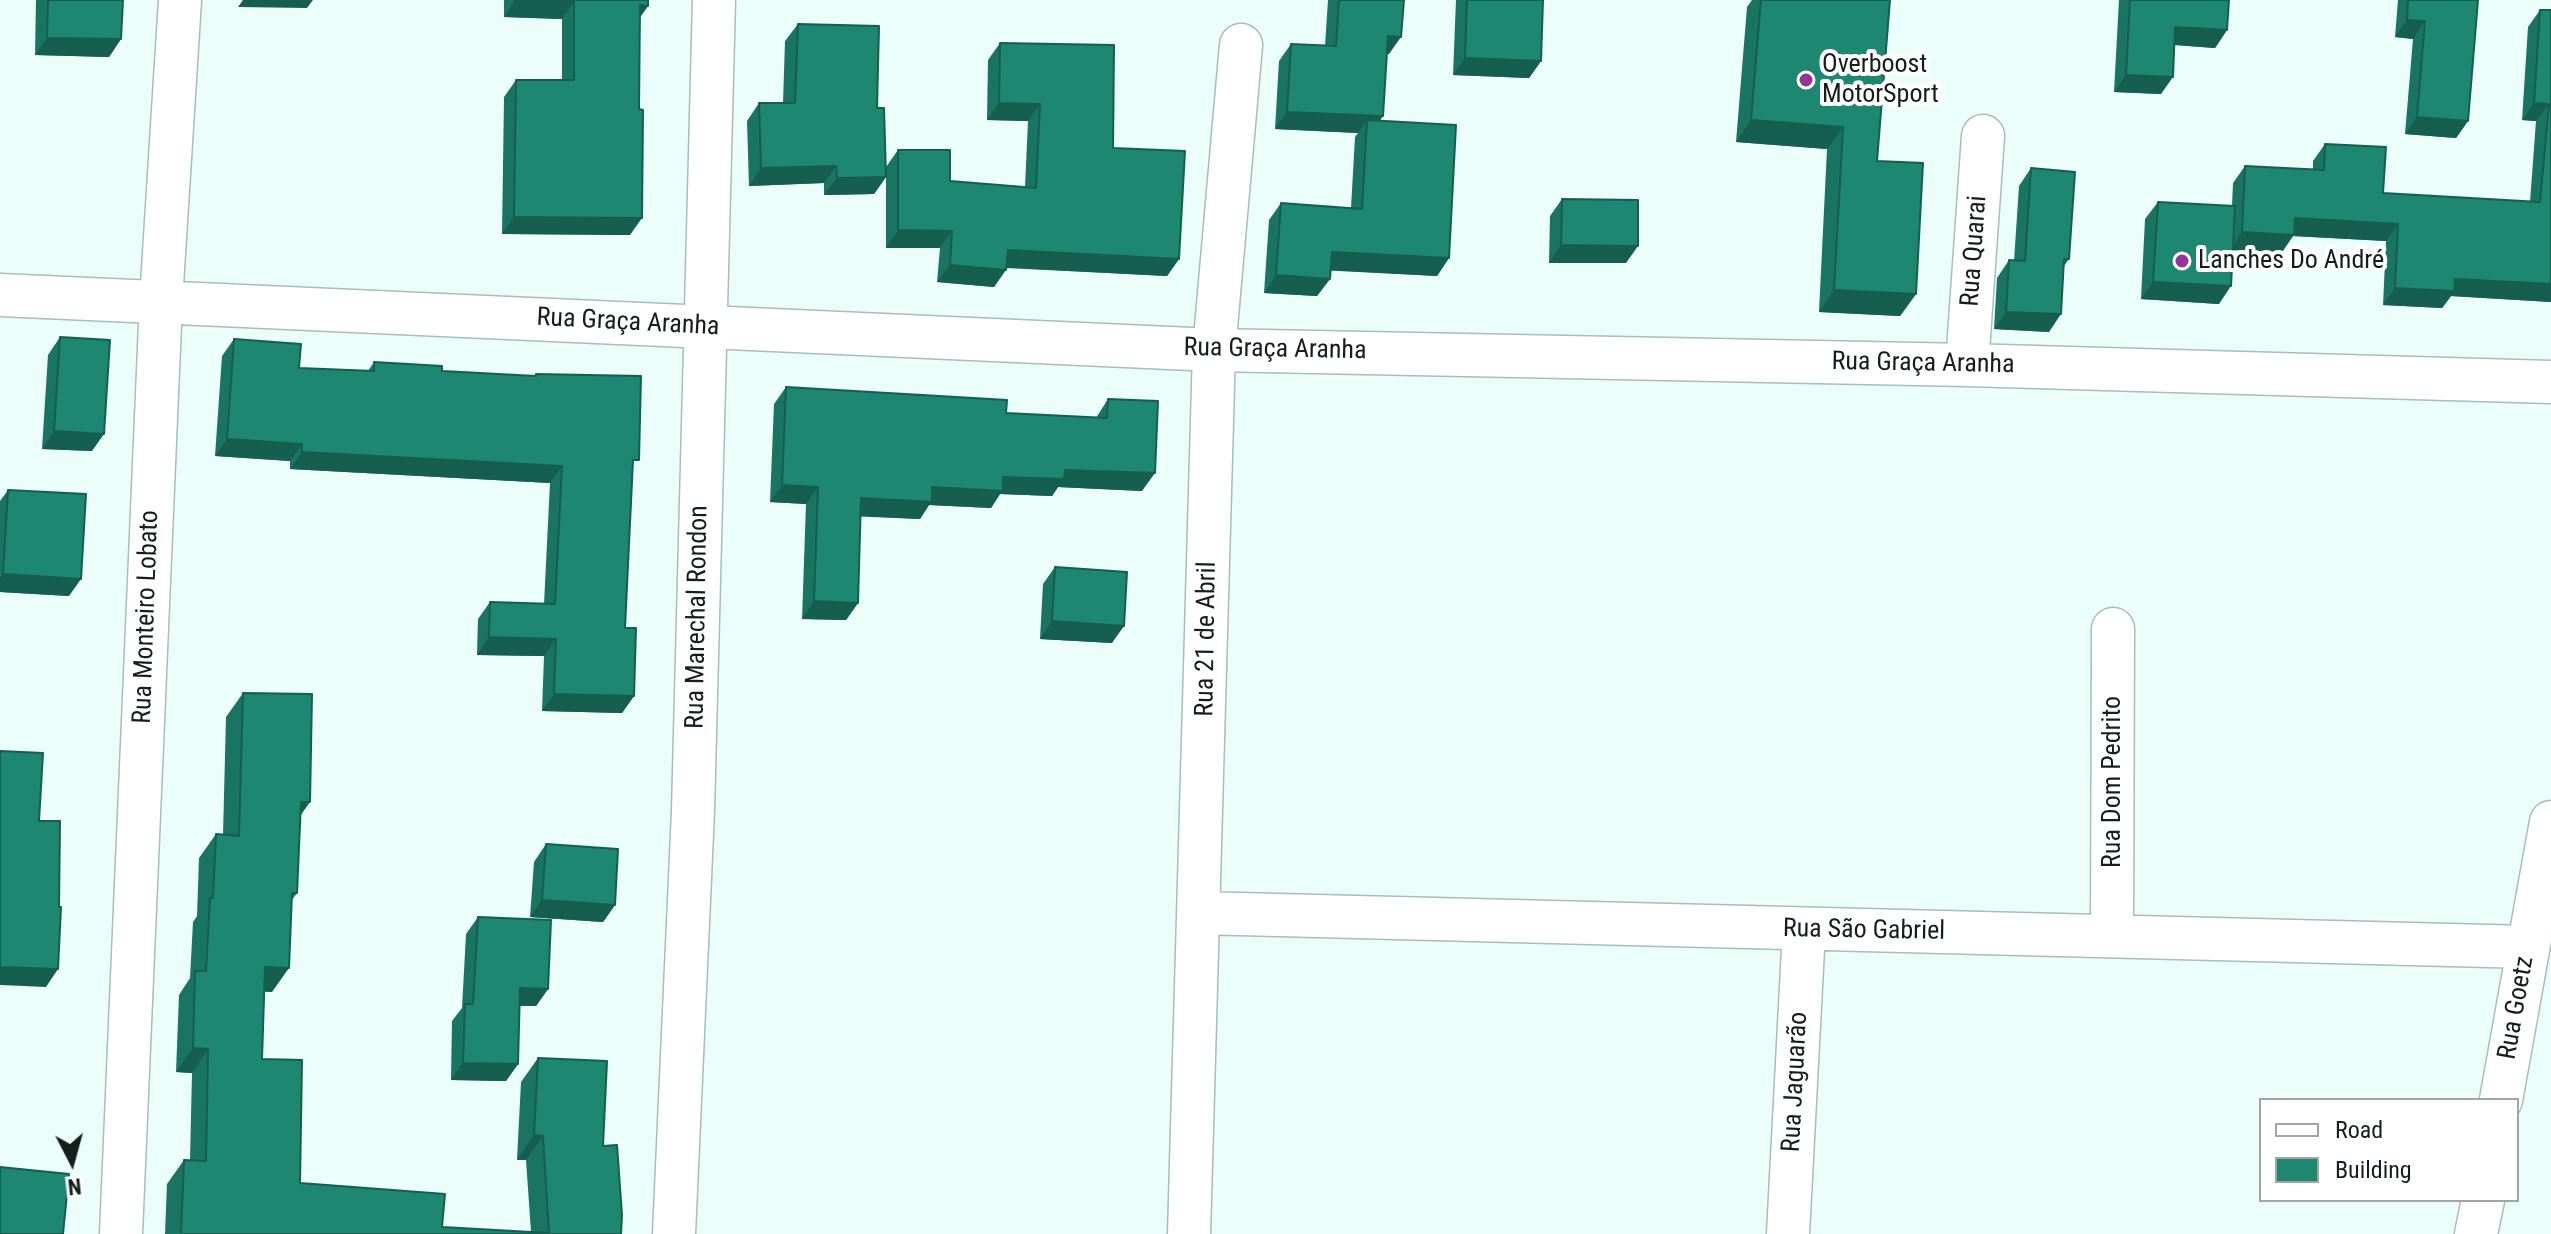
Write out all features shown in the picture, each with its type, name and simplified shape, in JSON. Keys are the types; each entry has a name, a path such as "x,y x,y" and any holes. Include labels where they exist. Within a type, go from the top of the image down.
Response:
{"street":[{"name":"Rua Monteiro Lobato","path":"121,1234 161,301 180,0"},
{"name":"Rua Marechal Rondon","path":"674,1234 693,811 714,0"},
{"name":"Rua 21 de Abril","path":"1189,1234 1214,350 1241,45"},
{"name":"Rua Quarai","path":"1967,365 1983,136"},
{"name":"Rua Graça Aranha","path":"0,295 1214,350 1967,365 2551,382"},
{"name":"Rua Dom Pedrito","path":"2112,935 2113,629"},
{"name":"Rua Goetz","path":"2501,1098 2551,828"},
{"name":"Rua São Gabriel","path":"1200,913 2528,947"},
{"name":"Rua Jaguarão","path":"1788,1234 1804,930"},
{"path":"2476,1234 2483,1202"}],"building":[{"path":"48,0 123,0 121,39 47,38"},
{"path":"529,0 648,0 648,6 640,5 642,218 514,217 516,80 574,80 574,2"},
{"path":"1339,0 1404,0 1401,37 1388,36 1383,116 1287,112 1291,44 1336,46"},
{"path":"1467,0 1543,0 1541,61 1465,58"},
{"path":"1761,0 1890,0 1877,161 1923,163 1916,294 1834,290 1843,127 1751,120"},
{"path":"2130,0 2229,0 2227,30 2175,27 2173,77 2126,75"},
{"path":"2408,0 2478,0 2468,121 2417,117 2425,21 2407,20"},
{"path":"2540,10 2551,10 2551,284 2455,279 2454,291 2395,288 2398,224 2295,218 2294,235 2242,232 2245,166 2324,170 2325,144 2386,147 2383,193 2540,202 2549,104 2534,103"},
{"path":"798,24 879,26 877,108 884,108 886,177 837,178 836,166 761,168 759,103 795,103"},
{"path":"1000,43 1114,45 1113,148 1185,151 1179,259 1008,250 1006,270 950,265 952,231 898,230 898,150 950,150 950,181 1036,188 1040,104 999,103"},
{"path":"1367,120 1456,125 1449,258 1332,252 1330,279 1276,275 1281,203 1362,209"},
{"path":"2031,168 2075,172 2069,259 2064,259 2061,314 2006,312 2009,260 2025,261"},
{"path":"1562,199 1638,200 1638,246 1561,245"},
{"name":"Lanches Do André","path":"2158,202 2235,206 2231,286 2153,282"},
{"path":"60,337 110,340 104,434 54,431"},
{"path":"234,339 301,344 299,368 374,371 374,362 442,366 442,371 536,376 641,376 639,460 633,460 625,628 636,628 634,696 554,694 556,639 489,637 490,602 555,604 562,466 302,452 302,444 227,439"},
{"path":"786,387 1007,400 1006,413 1107,418 1108,399 1158,401 1155,473 1065,470 1064,479 1003,477 1003,491 932,487 932,502 861,498 858,603 814,601 818,487 782,485"},
{"path":"8,490 86,494 81,579 3,574"},
{"path":"1055,567 1127,572 1124,626 1052,621"},
{"path":"243,693 312,694 310,802 301,802 297,893 292,893 289,968 265,967 262,1059 302,1060 300,1183 445,1194 442,1227 549,1233 543,1136 534,1135 538,1058 607,1061 603,1146 617,1145 621,1234 181,1234 184,1160 206,1161 208,1049 193,1048 195,971 206,971 216,834 239,836"},
{"path":"0,751 43,753 39,821 60,821 58,969 0,967"},
{"path":"546,844 618,849 615,905 542,900"},
{"path":"478,917 551,920 548,989 520,988 518,1064 463,1063 465,1004 473,1004"},
{"path":"0,1167 69,1174 63,1234 0,1234"}],"place":[{"name":"Overboost MotorSport","path":"1806,80"},
{"name":"Lanches Do André","path":"2182,261"}]}
